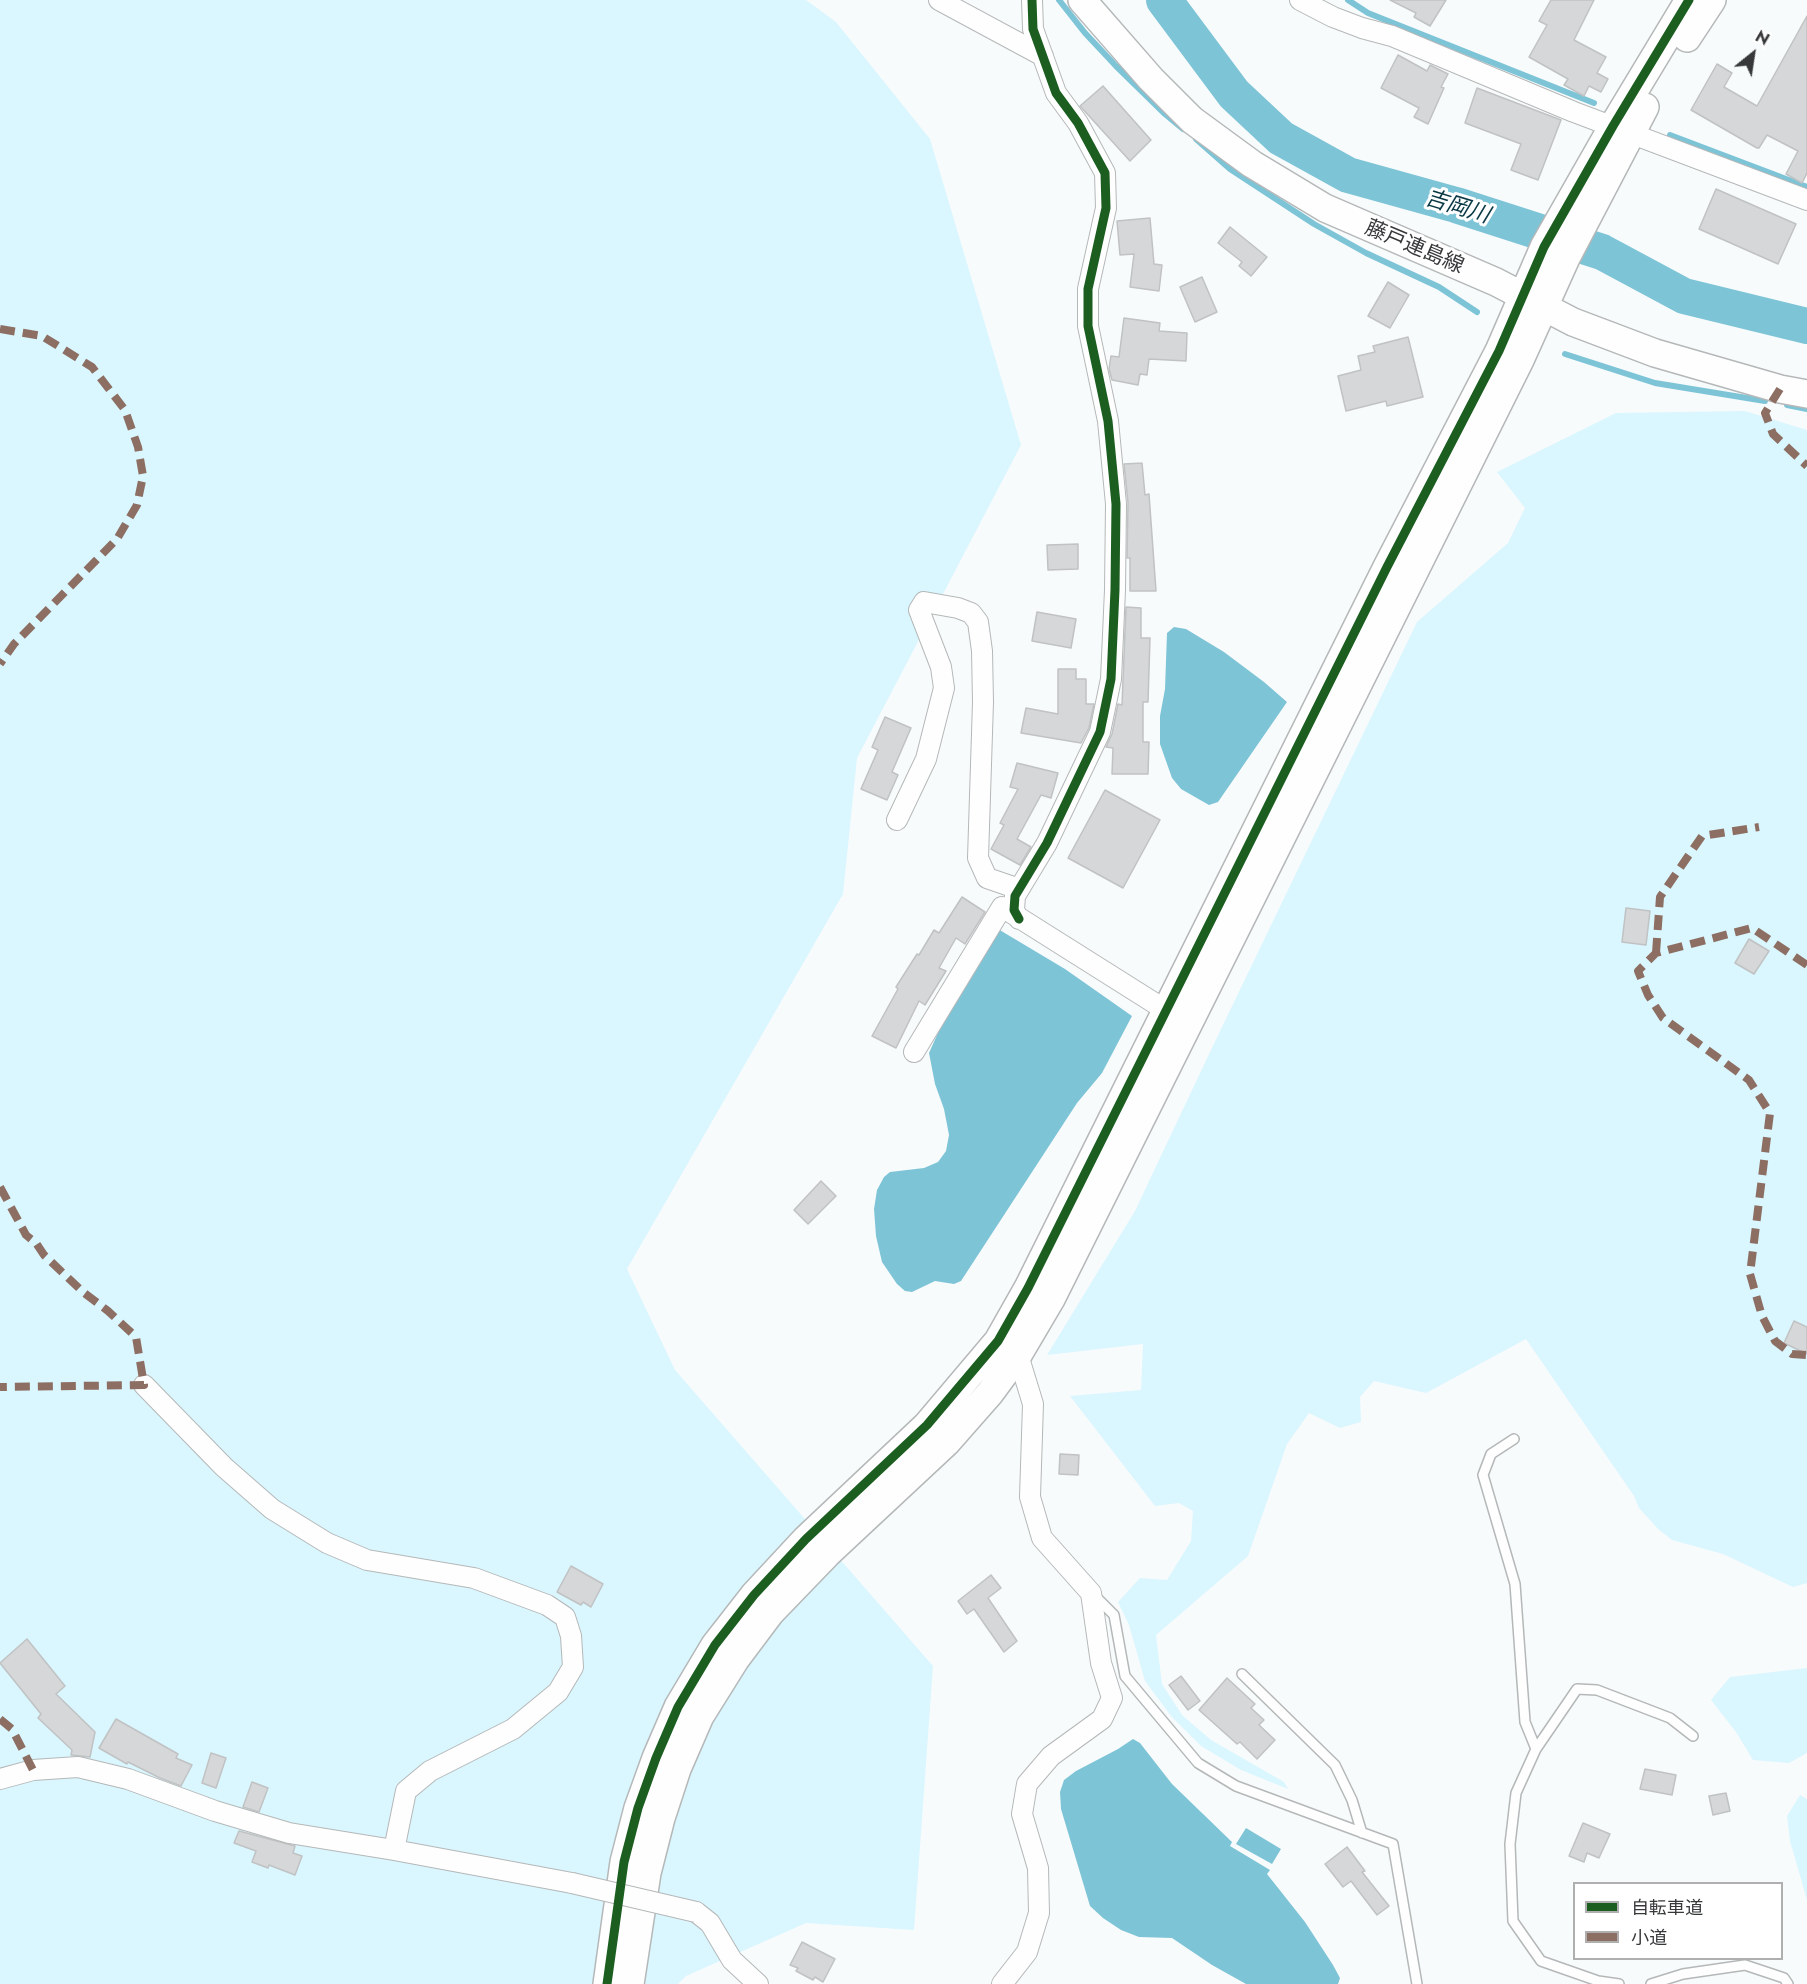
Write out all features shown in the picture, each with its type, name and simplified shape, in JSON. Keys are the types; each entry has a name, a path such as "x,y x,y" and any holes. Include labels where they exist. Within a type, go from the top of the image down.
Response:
{"street":[{"path":"939,0 1043,56"},
{"path":"1019,919 1013,903 1019,889 1047,843 1100,732 1111,679 1115,590 1116,504 1108,421 1088,326 1088,289 1106,208 1105,173 1078,123 1056,93 1033,29 1032,0"},
{"name":"藤戸連島線","path":"1082,0 1151,79 1192,120 1252,164 1345,218 1416,247 1534,301 1573,322 1655,353 1780,389 1807,394"},
{"path":"1300,0 1333,17 1392,36 1498,82 1807,200"},
{"path":"607,1984 624,1862 638,1808 678,1707 715,1646 754,1595 806,1539 1008,1348 1051,1299 1520,360 1534,301 1555,253 1689,0"},
{"path":"1622,129 1664,74 1712,0"},
{"path":"630,1984 647,1873 661,1818 700,1716 735,1660 771,1612 827,1554 946,1443 990,1393 1028,1288 1387,567 1498,351 1534,301"},
{"path":"897,820 926,759 944,688 941,667 919,610 924,602 958,608 971,613 978,622 982,651 983,702 978,858 987,878 1019,889"},
{"path":"914,1052 1002,908 1167,1011"},
{"path":"1002,1984 1027,1952 1039,1913 1038,1868 1022,1814 1027,1784 1051,1756 1102,1719 1112,1698 1101,1663 1091,1593 1042,1538 1030,1497 1033,1404 1008,1348"},
{"path":"144,1385 224,1467 272,1509 327,1543 367,1560 474,1578 547,1605 565,1617 571,1636 573,1667 558,1692 513,1729 430,1771 406,1791 394,1850"},
{"path":"0,1779 33,1770 78,1767 128,1779 215,1811 289,1833 394,1850 572,1884 696,1912 710,1923 732,1960 758,1984"}],"lane":[{"path":"1514,1439 1491,1454 1484,1475 1515,1584 1525,1722 1536,1749"},
{"path":"1091,1593 1114,1615 1125,1676 1198,1763 1236,1786 1393,1844 1417,1984"},
{"path":"1242,1674 1335,1765 1352,1800 1362,1833"},
{"path":"1619,1984 1598,1981 1541,1961 1513,1921 1510,1844 1516,1793 1536,1749 1576,1689 1597,1690 1670,1718 1694,1736"},
{"path":"1651,1984 1683,1974 1745,1965 1784,1978 1788,1984"}],"shaded area":[{"path":"0,0 806,0 836,22 930,139 1021,445 857,758 843,894 627,1269 675,1370 933,1666 914,1930 806,1923 686,1976 678,1984 0,1984"},
{"path":"1745,411 1807,430 1807,1583 1793,1587 1723,1554 1672,1540 1658,1529 1639,1508 1634,1496 1526,1339 1426,1393 1374,1381 1360,1397 1361,1422 1340,1428 1309,1413 1287,1444 1248,1556 1156,1635 1162,1684 1182,1715 1211,1740 1284,1782 1288,1789 1241,1770 1201,1746 1171,1716 1145,1681 1129,1625 1118,1602 1140,1578 1167,1580 1191,1541 1193,1511 1179,1503 1155,1506 1070,1396 1141,1390 1143,1344 1047,1355 1135,1211 1417,622 1508,543 1525,508 1497,472 1616,413"},
{"path":"1807,1668 1807,1753 1789,1763 1753,1760 1736,1732 1711,1700 1730,1677"},
{"path":"1800,1795 1807,1799 1807,1900 1790,1841 1787,1816"}],"water":[{"path":"1174,627 1186,629 1224,652 1287,702 1218,802 1209,805 1181,789 1172,778 1160,744 1167,633"},
{"path":"998,929 1065,969 1132,1016 1102,1073 1077,1103 961,1281 954,1284 935,1281 912,1292 905,1291 897,1284 882,1262 876,1236 874,1209 877,1190 884,1177 890,1172 924,1168 938,1162 946,1151 949,1135 929,1053 945,1017"},
{"path":"1133,1739 1140,1743 1172,1784 1232,1842 1230,1846 1270,1870 1267,1874 1305,1922 1333,1965 1340,1978 1338,1984 1246,1984 1212,1965 1172,1938 1139,1937 1121,1930 1090,1906 1061,1809 1060,1792 1064,1780 1076,1771"},
{"path":"1246,1828 1281,1849 1272,1864 1236,1844"}],"building":[{"path":"1390,0 1446,0 1430,26 1414,17 1416,13"},
{"path":"1551,0 1594,0 1574,40 1606,57 1597,73 1608,79 1601,92 1589,86 1584,96 1564,85 1568,79 1529,57 1547,25 1539,21"},
{"path":"1807,16 1807,173 1802,183 1786,174 1798,151 1767,135 1757,148 1691,110 1717,64 1732,73 1724,87 1757,106"},
{"path":"1398,55 1427,71 1430,65 1448,74 1428,124 1414,117 1419,108 1381,88"},
{"path":"1103,86 1151,140 1130,161 1080,106"},
{"path":"1477,88 1561,120 1538,180 1511,170 1521,144 1465,123"},
{"path":"1716,189 1796,224 1778,264 1699,229"},
{"path":"1150,218 1154,264 1162,265 1159,291 1130,287 1134,254 1120,255 1117,221"},
{"path":"1230,227 1267,257 1251,276 1239,266 1242,262 1218,243"},
{"path":"1202,277 1217,312 1195,322 1180,287"},
{"path":"1388,282 1409,295 1390,328 1368,316"},
{"path":"1124,318 1160,323 1159,331 1187,333 1186,361 1149,359 1147,375 1140,374 1138,385 1112,380 1109,369 1111,356 1119,357"},
{"path":"1408,337 1423,397 1387,406 1386,401 1346,411 1338,376 1361,370 1358,356 1375,352 1373,346"},
{"path":"1142,463 1145,495 1149,494 1156,591 1130,591 1130,558 1127,558 1128,503 1124,464"},
{"path":"1078,544 1078,569 1048,570 1047,545"},
{"path":"1126,607 1141,608 1141,638 1150,638 1148,702 1143,702 1143,742 1149,742 1148,774 1112,774 1113,748 1106,747 1112,734 1118,704 1122,705"},
{"path":"1037,612 1076,619 1071,648 1032,641"},
{"path":"1058,669 1076,669 1076,679 1086,679 1086,704 1094,704 1089,728 1081,743 1021,733 1026,708 1058,714"},
{"path":"885,717 911,728 892,772 898,775 887,800 861,789 878,750 872,747"},
{"path":"1017,763 1058,773 1051,798 1041,795 1017,839 1031,847 1020,865 991,849 1004,825 1000,823 1018,789 1010,787"},
{"path":"1105,790 1160,820 1123,888 1068,858"},
{"path":"962,897 985,912 965,944 956,938 939,968 946,971 925,1005 919,1001 896,1048 872,1036 898,989 896,987 917,954 919,955 934,930 939,933"},
{"path":"1626,908 1650,911 1646,945 1622,942"},
{"path":"1749,939 1769,951 1754,974 1735,963"},
{"path":"821,1181 836,1196 808,1224 794,1210"},
{"path":"1794,1321 1807,1327 1807,1354 1784,1343"},
{"path":"1060,1454 1079,1455 1078,1475 1059,1474"},
{"path":"571,1566 603,1584 591,1607 583,1602 581,1605 557,1592"},
{"path":"991,1575 1001,1588 988,1598 1017,1641 1004,1652 974,1609 967,1614 958,1601"},
{"path":"27,1639 65,1686 56,1694 95,1732 90,1757 71,1755 72,1750 38,1718 41,1714 0,1663"},
{"path":"1181,1676 1200,1701 1188,1710 1169,1685"},
{"path":"1227,1678 1255,1704 1251,1708 1264,1720 1259,1725 1275,1740 1257,1759 1240,1742 1237,1744 1199,1710"},
{"path":"116,1719 178,1754 176,1758 192,1765 181,1786 128,1762 127,1764 99,1748"},
{"path":"211,1753 226,1758 216,1788 202,1783"},
{"path":"1645,1769 1676,1775 1672,1795 1640,1789"},
{"path":"252,1782 268,1788 259,1812 243,1807"},
{"path":"1726,1793 1730,1811 1713,1815 1709,1796"},
{"path":"1583,1823 1610,1834 1599,1858 1587,1853 1584,1862 1569,1856"},
{"path":"239,1831 295,1846 293,1853 302,1856 295,1875 269,1865 268,1868 252,1862 256,1851 234,1843"},
{"path":"1347,1847 1365,1871 1362,1872 1389,1906 1377,1915 1351,1881 1343,1887 1325,1864"},
{"path":"802,1942 835,1959 823,1982 815,1977 813,1980 796,1971 798,1968 790,1965"}],"waterway":[{"path":"1059,0 1085,33 1116,66 1183,129"},
{"name":"吉岡川","path":"1164,0 1234,94 1281,138 1348,175 1456,205 1602,252 1684,296 1807,326"},
{"path":"1348,0 1368,13 1594,103"},
{"path":"1670,135 1807,187"},
{"path":"1196,139 1230,169 1314,224 1366,253 1439,287 1477,312"},
{"path":"1565,354 1655,383 1765,401"},
{"path":"1787,405 1807,409"}],"marked path":[{"path":"0,329 42,336 92,367 125,410 138,447 143,476 137,505 117,539 14,644 0,664"},
{"path":"1780,389 1765,413 1773,434 1807,466"},
{"path":"1656,953 1660,897 1702,836 1759,827"},
{"path":"1807,965 1752,928 1656,953 1638,971 1648,995 1663,1018 1749,1080 1770,1113 1750,1274 1762,1316 1775,1341 1792,1354 1807,1355"},
{"path":"0,1187 26,1235 36,1243 44,1255 136,1337 144,1385 0,1387"},
{"path":"0,1719 12,1729 33,1770"}],"cycle path":[{"path":"1019,919 1014,910 1015,896 1047,843 1100,732 1111,679 1115,590 1116,504 1108,421 1088,326 1088,289 1106,208 1105,173 1078,123 1056,93 1033,29 1032,0"},
{"path":"607,1984 624,1862 638,1808 678,1707 715,1645 754,1595 806,1539 927,1425 998,1341 1028,1288 1387,567 1499,351 1544,247 1689,0"}]}
